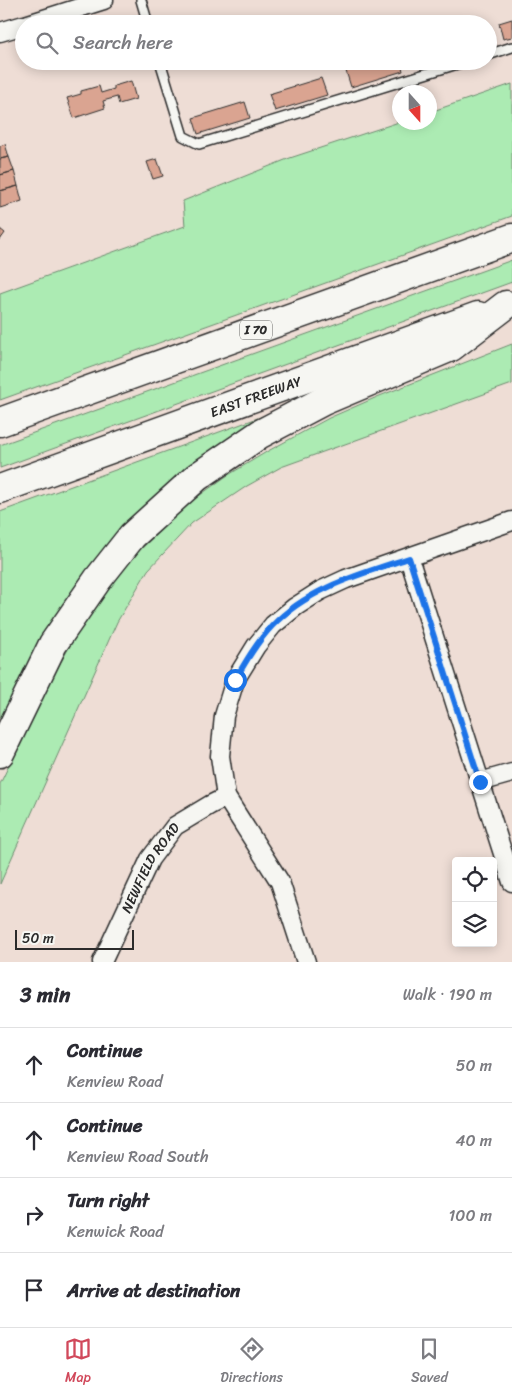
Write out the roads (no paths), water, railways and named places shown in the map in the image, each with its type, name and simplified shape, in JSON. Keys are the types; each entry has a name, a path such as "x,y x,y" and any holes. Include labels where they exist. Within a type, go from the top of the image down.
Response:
{"highway":[{"name":"I 70","path":"0,422 512,238"},
{"name":"EAST FREEWAY","path":"0,489 509,304"},
{"path":"0,753 53,644 98,579 132,536 197,477 260,434 323,400 451,347 509,304"}],"street":[{"path":"56,15 104,0"},
{"path":"0,32 15,28"},
{"path":"306,962 280,882 226,797 220,756 224,716 235,680 256,646 273,625 295,607 320,591 346,579 512,521"},
{"path":"409,558 512,882"},
{"path":"480,782 512,773"},
{"name":"NEWFIELD ROAD","path":"102,962 150,859 175,826 226,797"}],"lane":[{"path":"141,0 145,15"},
{"path":"497,52 512,47"},
{"path":"163,70 183,136 199,144 438,70"}]}
